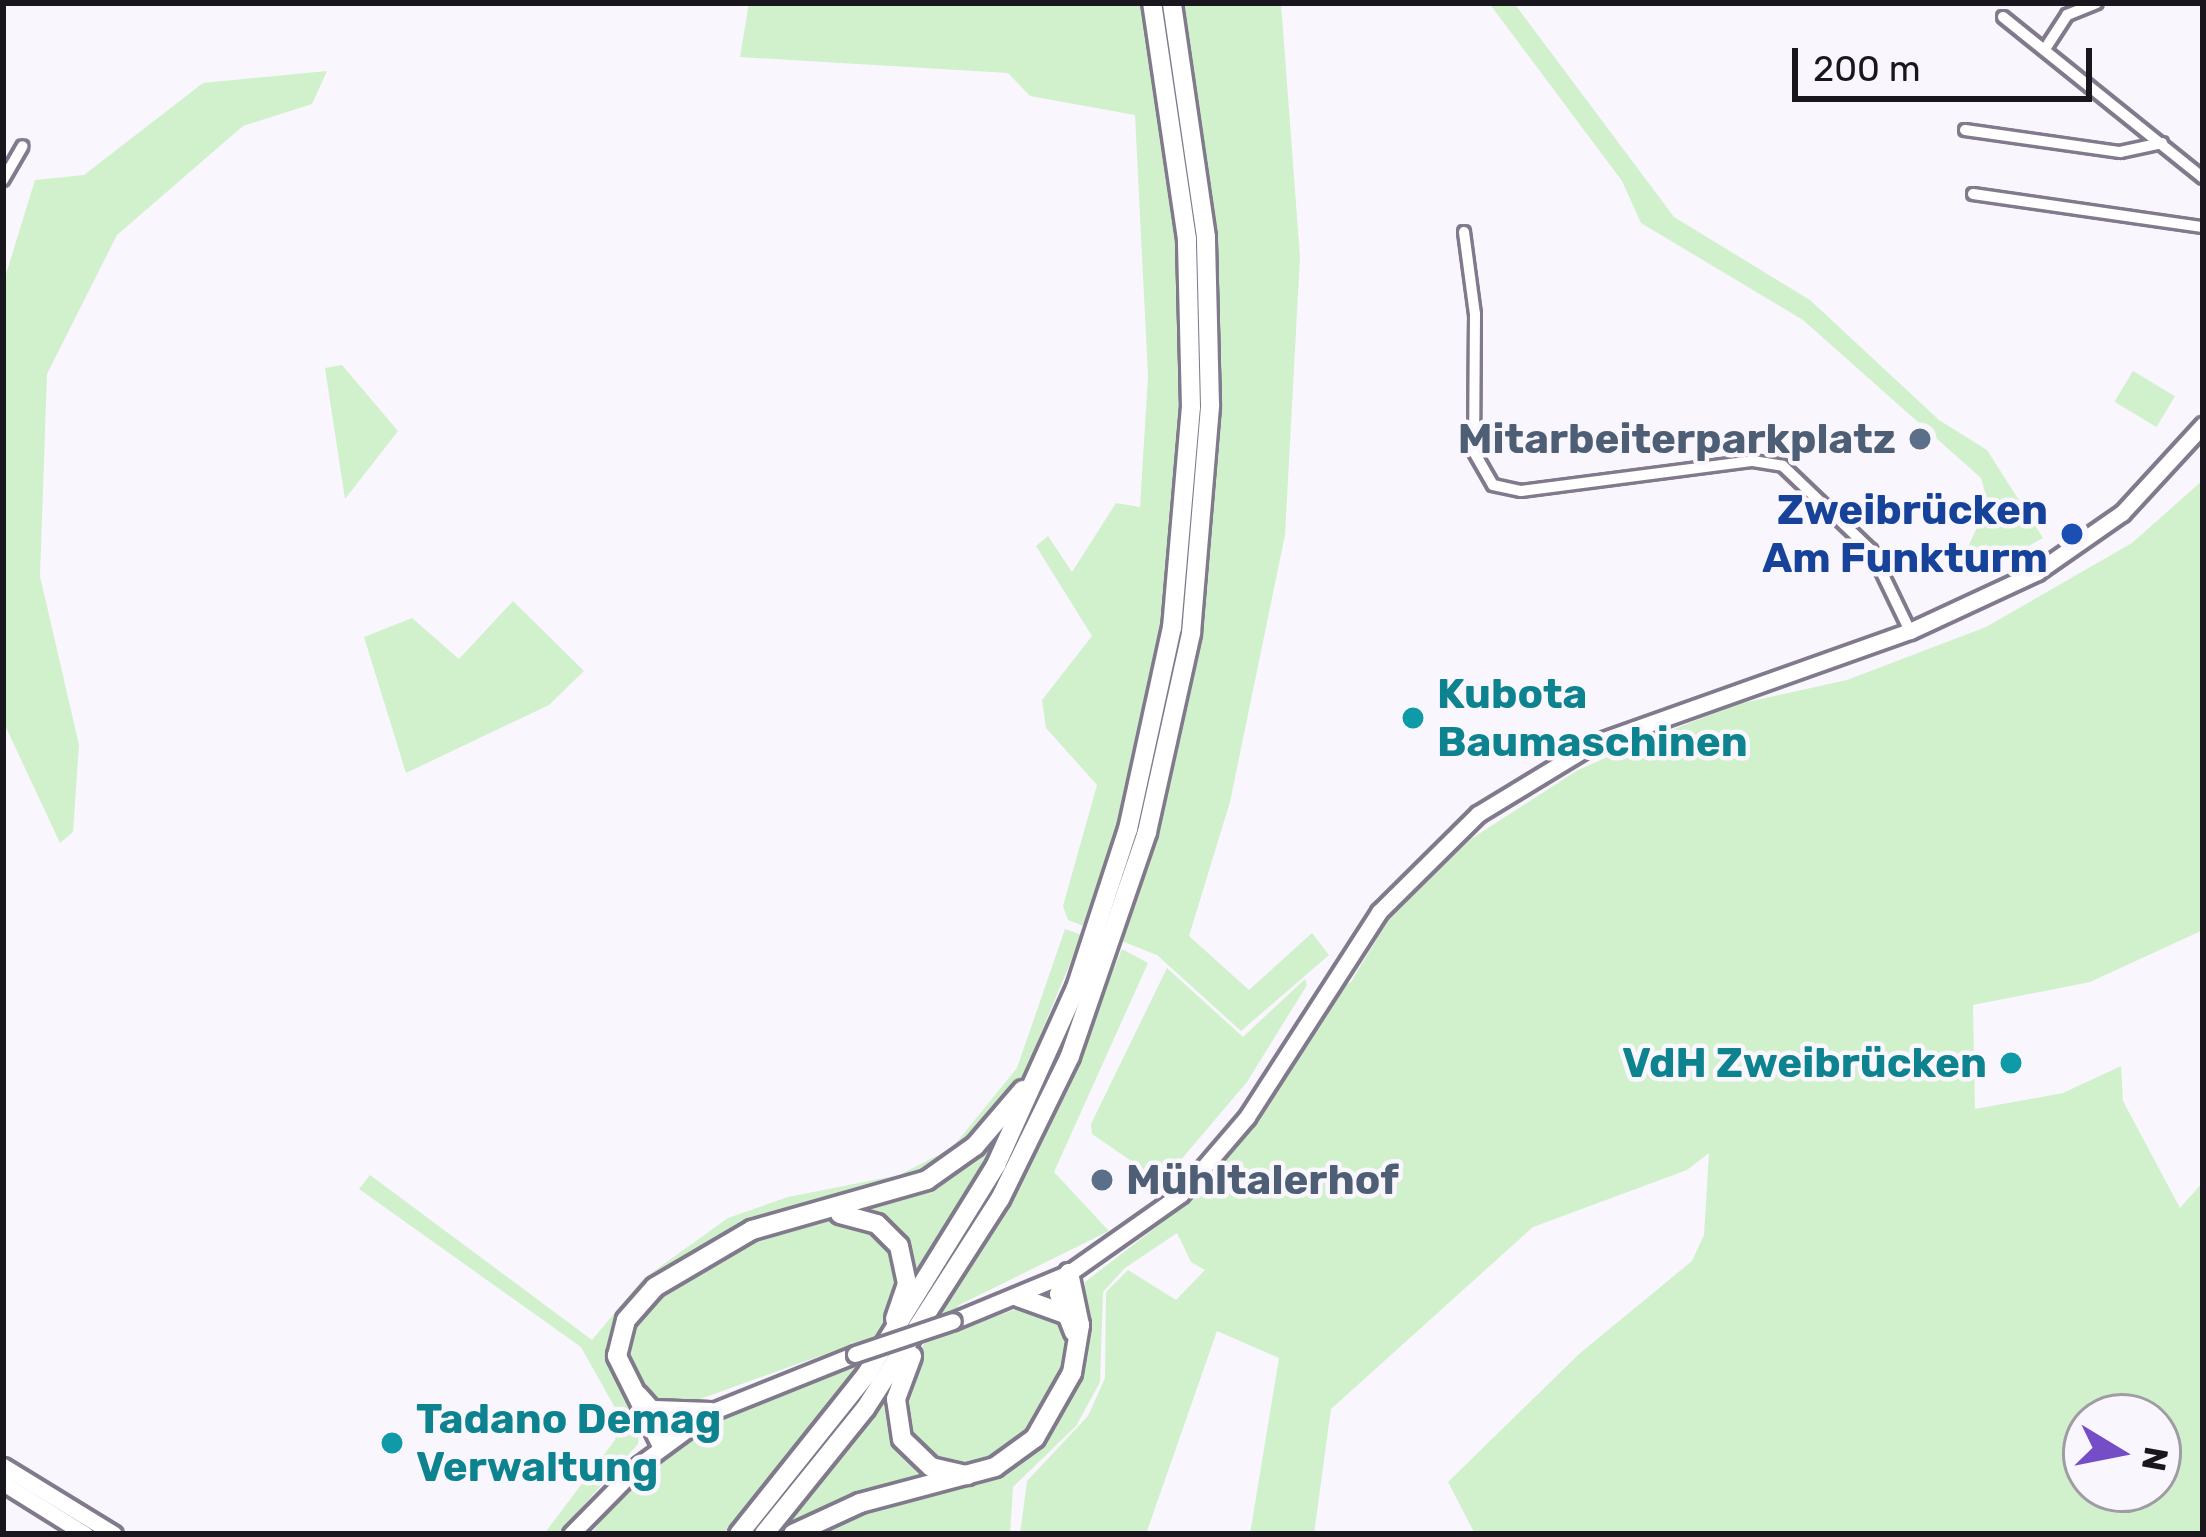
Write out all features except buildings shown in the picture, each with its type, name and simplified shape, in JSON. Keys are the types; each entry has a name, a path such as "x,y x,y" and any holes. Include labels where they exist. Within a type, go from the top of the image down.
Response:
{"highway":[{"path":"739,1534 866,1375 965,1219 1048,1057 1100,920 1146,763 1184,531 1188,257 1152,3"},
{"path":"764,1534 928,1318 1000,1199 1070,1056 1131,888 1179,699 1207,481 1210,335 1192,112 1172,3"},
{"path":"662,1446 626,1383 617,1356 621,1332 655,1287 731,1238 823,1213 942,1172 994,1126 1048,1057"},
{"path":"823,1213 877,1224 904,1258 904,1296 866,1375"},
{"path":"1069,1274 1060,1294 1076,1355"},
{"path":"793,1534 860,1503 973,1475 1009,1459 1050,1421 1076,1355 1079,1312 1069,1274"},
{"path":"1018,1297 1067,1315"},
{"path":"928,1318 898,1391 899,1430 923,1463 973,1475"},
{"path":"626,1383 665,1428 662,1446"},
{"path":"654,1410 711,1412"}],"main road":[{"path":"571,1534 662,1446 711,1412 854,1354 1018,1297 1069,1274 1168,1206 1247,1117 1378,912 1478,814 1595,743 1910,631 2003,590 2100,531 2203,425"},
{"path":"3,1466 115,1534"},
{"path":"3,1483 80,1534"},
{"path":"582,1534 598,1508"}],"street":[{"path":"2047,46 2057,24 2097,3"},
{"path":"2003,17 2047,46 2203,178"},
{"path":"1965,130 2120,152 2162,143"},
{"path":"3,181 23,146"},
{"path":"1972,194 2203,227"},
{"path":"1464,232 1475,314 1474,452 1493,485 1521,491 1754,461 1783,466 1871,550 1910,631"}],"green space":[{"path":"749,3 1281,3 1300,257 1285,535 1230,802 1189,936 1249,990 1312,933 1329,955 1241,1031 1157,955 1068,920 1063,906 1097,785 1046,728 1042,700 1092,636 1036,546 1048,536 1072,572 1116,503 1140,507 1148,376 1135,115 1030,96 1008,73 740,57"},
{"path":"1489,3 1514,3 1674,217 1810,300 1939,420 1987,450 2043,538 1984,570 1959,567 1988,503 1981,478 1803,320 1641,223 1622,181"},
{"path":"327,71 312,104 243,126 117,235 47,374 40,576 79,745 73,832 60,843 3,721 3,284 35,180 84,175 203,83"},
{"path":"342,365 398,431 345,499 325,368"},
{"path":"2133,371 2175,396 2156,427 2114,402"},
{"path":"2203,480 2203,930 2090,982 1973,1005 1975,1109 2063,1093 2121,1066 2123,1101 2180,1208 2203,1182 2203,1534 1475,1534 1448,1482 1579,1354 1692,1261 1704,1235 1709,1153 1687,1170 1533,1227 1331,1409 1314,1534 1250,1534 1279,1358 1217,1331 1146,1534 1020,1534 1027,1481 1088,1416 1105,1378 1106,1292 1128,1270 1176,1300 1205,1270 1191,1262 1177,1233 1125,1268 1103,1292 1100,1382 1076,1426 1013,1487 1010,1534 804,1534 996,1475 1039,1445 1076,1389 1085,1282 1177,1211 1222,1162 1327,997 1351,982 1391,915 1471,839 1578,770 1651,738 1738,704 1847,680 1986,627 2132,543"},
{"path":"513,601 584,671 549,705 406,773 364,637 412,618 459,659"},
{"path":"1065,929 1082,935 1023,1076 1000,1113 936,1170 718,1237 649,1284 617,1320 611,1367 640,1420 638,1444 558,1534 544,1534 615,1440 619,1415 581,1347 359,1189 370,1175 592,1340 643,1279 728,1218 788,1197 899,1175 952,1148 1017,1068"},
{"path":"1122,949 1148,963 1054,1172 1109,1231 959,1305 941,1335 1031,1304 1058,1314 1069,1335 1066,1367 1041,1422 984,1465 944,1468 903,1432 900,1402 916,1358 1041,1144"},
{"path":"1167,968 1243,1037 1305,979 1307,985 1247,1082 1162,1182 1092,1134 1091,1124"},
{"path":"999,1133 915,1282 910,1264 861,1208 919,1190"},
{"path":"844,1218 877,1229 902,1265 892,1314 832,1401 723,1534 591,1534 625,1490 689,1435 732,1409 847,1368 865,1340 700,1399 656,1403 643,1393 624,1352 652,1297 769,1231"},
{"path":"891,1390 893,1420 942,1475 779,1534"}],"place":[{"name":"Mitarbeiterparkplatz","path":"1920,439"},
{"name":"Zweibrücken Am Funkturm","path":"2072,534"},
{"name":"Kubota Baumaschinen","path":"1413,718"},
{"name":"VdH Zweibrücken","path":"2011,1063"},
{"name":"Mühltalerhof","path":"1102,1180"},
{"name":"Tadano Demag Verwaltung","path":"392,1443"}]}
